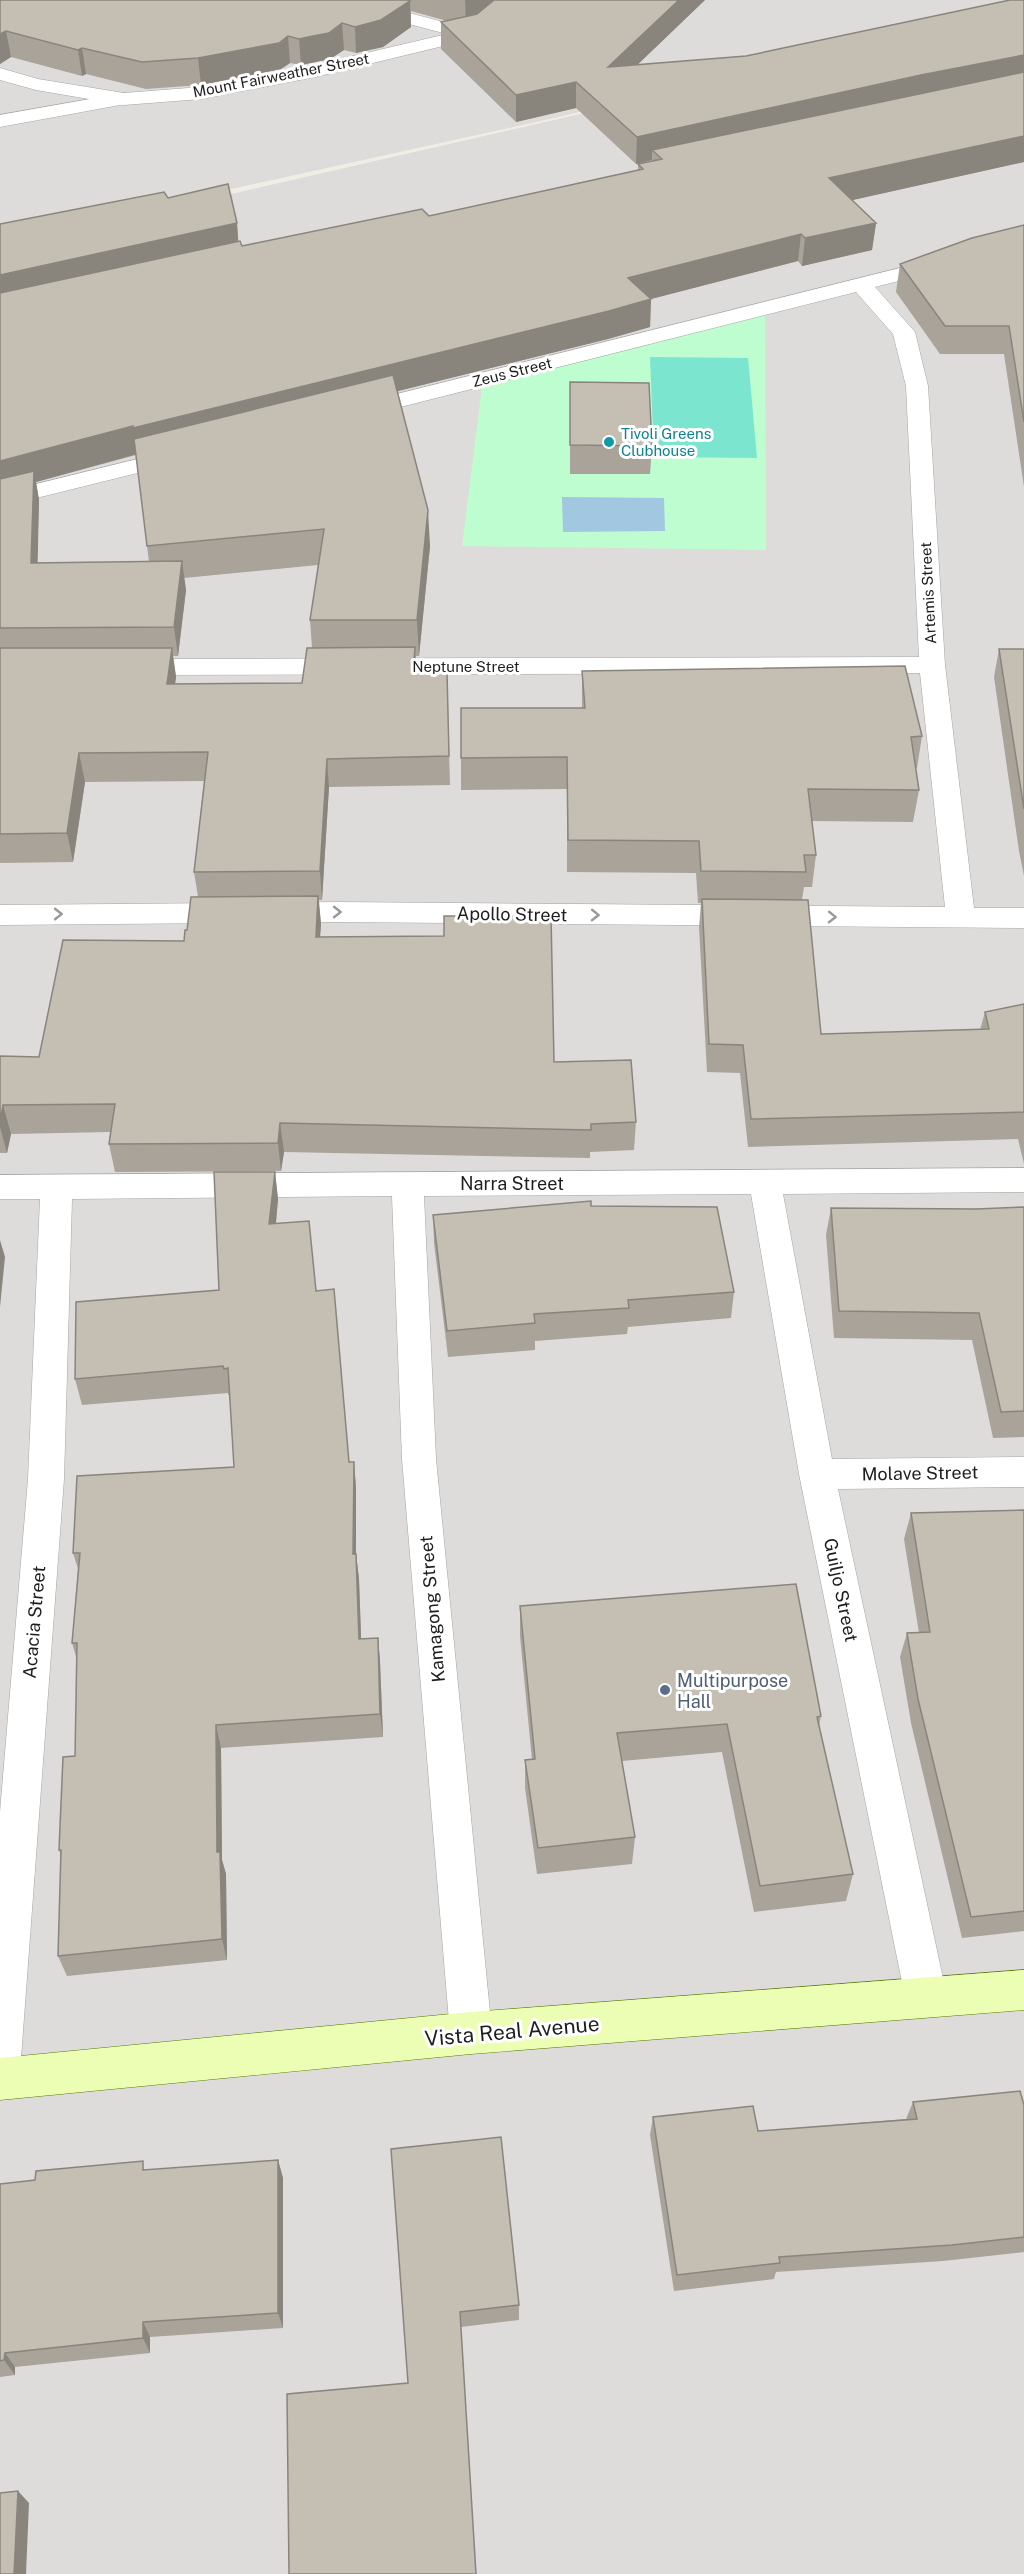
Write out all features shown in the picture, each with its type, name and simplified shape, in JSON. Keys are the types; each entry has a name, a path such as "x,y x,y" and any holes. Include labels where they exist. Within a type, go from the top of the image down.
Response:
{"street":[{"path":"339,0 469,34"},
{"name":"Mount Fairweather Street","path":"0,74 36,84 124,99 201,93 315,71 469,34 515,0"},
{"path":"0,121 124,99"},
{"name":"Zeus Street","path":"333,417 1024,243"},
{"name":"Artemis Street","path":"861,285 904,332 917,386 932,665 961,919"},
{"path":"0,500 207,448"},
{"name":"Neptune Street","path":"107,667 932,665"},
{"name":"Apollo Street","path":"0,915 337,912 1024,918"},
{"name":"Narra Street","path":"0,1187 1024,1180"},
{"name":"Guiljo Street","path":"765,1181 817,1474 926,1997"},
{"name":"Kamagong Street","path":"407,1184 419,1459 471,2033"},
{"name":"Acacia Street","path":"0,2058 46,1479 56,1186"},
{"name":"Molave Street","path":"817,1474 1024,1472"},
{"name":"Vista Real Avenue","path":"0,2079 471,2033 1024,1990"}],"shaded area":[{"path":"0,0 1024,0 1024,7 554,118 0,240"},
{"path":"1024,12 1024,2574 0,2574 0,247"},
{"path":"650,357 748,358 757,458 654,457"},
{"path":"562,497 664,498 665,531 563,532"}],"green space":[{"path":"765,309 766,550 462,546 482,386"}],"building":[{"path":"0,0 410,1 381,20 355,27 342,23 329,33 299,39 288,36 279,43 198,58 142,62 82,48 78,50 6,31 0,34"},
{"path":"494,0 679,0 608,67 746,56 1010,0 1024,0 1024,55 637,137 576,82 516,95 441,22 477,14"},
{"path":"1024,72 1024,136 829,178 876,223 805,238 801,234 628,278 651,299 609,311 133,428 133,426 0,461 0,293 240,241 242,246 422,209 429,216 643,169 638,164 662,159 652,150"},
{"path":"228,184 237,223 0,275 0,224 164,192 168,198"},
{"path":"1024,225 1024,422 1009,326 945,326 900,264 972,238"},
{"path":"393,375 428,510 417,620 310,620 324,529 147,546 134,439"},
{"path":"570,382 649,383 652,446 570,445"},
{"path":"34,471 31,563 182,561 174,627 0,628 0,479"},
{"path":"415,647 413,673 447,672 449,756 327,759 320,871 194,872 208,752 79,753 67,833 0,834 0,648 172,648 167,684 302,683 307,648"},
{"path":"999,649 1024,649 1024,809"},
{"path":"905,666 922,736 911,737 919,790 808,789 816,855 804,855 806,872 701,871 699,841 568,840 567,757 461,758 461,708 585,708 582,671"},
{"path":"318,896 316,937 444,936 444,916 551,916 554,1062 631,1060 636,1122 591,1124 591,1130 280,1123 278,1143 109,1144 115,1104 3,1105 0,1121 0,1056 39,1057 63,940 184,941 191,897"},
{"path":"702,899 808,900 821,1034 989,1029 985,1012 1024,1004 1024,1112 751,1119 743,1045 709,1044"},
{"path":"214,1172 275,1172 269,1224 309,1221 316,1291 334,1289 349,1462 354,1462 353,1554 356,1554 359,1639 378,1638 380,1714 216,1725 217,1852 220,1852 222,1939 58,1956 63,1757 75,1756 77,1643 72,1643 80,1553 73,1553 77,1476 234,1467 228,1368 224,1369 223,1366 75,1379 76,1302 219,1290"},
{"path":"591,1201 591,1206 717,1207 734,1292 628,1300 629,1308 534,1314 535,1323 447,1331 433,1215"},
{"path":"1024,1207 1024,1411 1001,1412 979,1313 839,1311 831,1208"},
{"path":"1024,1510 1024,1911 971,1917 918,1699 907,1633 930,1632 911,1513"},
{"path":"796,1584 821,1716 817,1717 853,1874 760,1886 727,1724 617,1733 635,1837 538,1848 525,1760 535,1759 520,1606"},
{"path":"1020,2091 1024,2105 1024,2237 952,2245 779,2257 780,2263 677,2275 653,2117 753,2106 758,2131 917,2119 913,2102"},
{"path":"501,2137 519,2305 460,2312 476,2574 289,2574 287,2394 408,2383 391,2149"},
{"path":"278,2160 278,2313 143,2322 143,2338 5,2353 4,2360 0,2361 0,2184 35,2180 36,2171 143,2161 143,2170"},
{"path":"18,2491 14,2574 0,2574 0,2493"}],"place":[{"name":"Tivoli Greens Clubhouse","path":"609,442"},
{"name":"Multipurpose Hall","path":"665,1690"}]}
